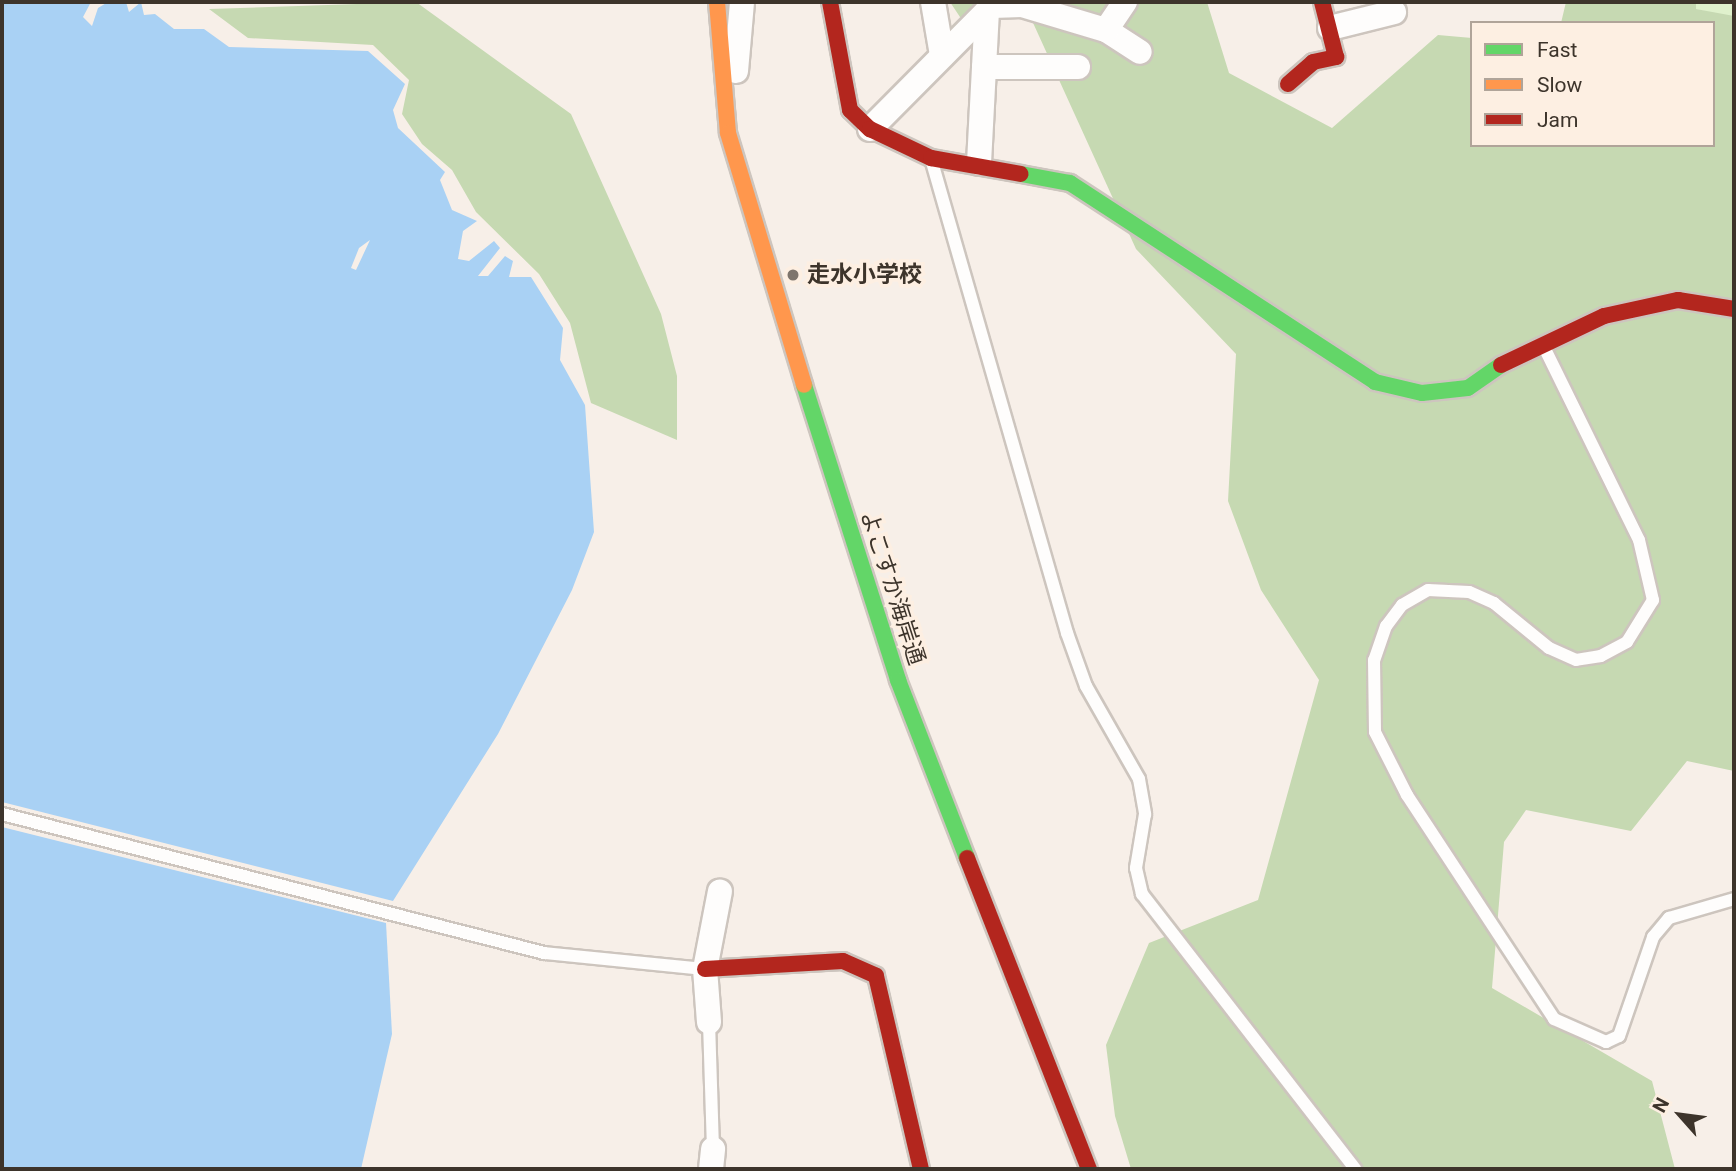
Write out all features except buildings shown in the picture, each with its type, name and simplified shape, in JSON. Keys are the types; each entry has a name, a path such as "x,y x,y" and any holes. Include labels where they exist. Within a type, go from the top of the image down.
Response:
{"main road":[{"name":"よこすか海岸通","path":"717,2 728,133 898,680 1089,1169"},
{"path":"830,2 850,110 870,129 931,158 979,163 1069,183 1375,382 1422,393 1468,388 1542,345 1604,316 1678,300 1734,309"},
{"path":"1288,84 1313,62 1336,57 1322,2"},
{"path":"705,969 843,961 876,976 921,1169"}],"street":[{"path":"728,133 742,2"},
{"path":"933,2 942,55"},
{"path":"1106,30 1125,2"},
{"path":"870,129 987,11 1022,5 1106,30 1140,52"},
{"path":"979,163 987,11"},
{"path":"1330,28 1394,12"},
{"path":"984,68 1078,67"},
{"path":"709,1022 705,969 720,891"}],"lane":[{"path":"931,158 1067,633 1086,686 1139,779 1145,814 1136,868 1142,894 1355,1169"},
{"path":"1542,345 1639,540 1653,600 1627,642 1601,656 1576,660 1549,648 1494,603 1469,592 1428,590 1402,605 1386,626 1374,660 1375,732 1407,795 1537,1001 1565,1023 1606,1042 1619,1036 1653,937 1669,918 1734,899"},
{"path":"2,814 544,953 705,969"},
{"path":"709,1022 712,1159"}],"green space":[{"path":"416,2 571,114 661,314 677,376 677,440 591,403 570,323 539,274 476,212 452,170 422,144 402,114 409,80 373,45 248,38 209,9"},
{"path":"950,2 1207,2 1229,73 1332,128 1438,35 1470,38 1470,147 1715,147 1715,21 1561,21 1566,2 1696,2 1696,9 1734,16 1734,771 1687,761 1631,831 1526,810 1504,842 1492,988 1652,1081 1675,1169 1131,1169 1115,1116 1106,1045 1149,943 1258,900 1319,680 1261,590 1228,501 1236,354 1136,249 1029,14 960,17"},
{"path":"1696,2 1734,2 1734,18 1696,9"}],"water":[{"path":"2,2 91,2 83,17 92,26 98,8 108,2 126,2 129,12 141,2 144,15 155,14 174,29 204,29 229,47 368,51 405,84 393,110 398,128 445,172 440,180 452,210 477,221 463,231 458,259 469,261 494,241 500,248 478,276 488,276 505,256 513,261 509,277 531,277 563,328 560,360 585,405 594,532 572,590 498,734 393,901 2,802","holes":["370,240 356,270 351,268 359,248"]},
{"path":"2,827 386,923 392,1034 361,1169 2,1169"}],"traffic: fast":[{"path":"1021,174 1070,183 1375,382 1422,393 1468,388 1501,365"},
{"path":"804,385 898,680 967,858"}],"traffic: slow":[{"path":"717,2 728,133 804,385"}],"traffic: jam":[{"path":"830,2 850,110 870,129 931,158 1021,174"},
{"path":"1288,84 1313,62 1336,57 1322,2"},
{"path":"1501,365 1604,316 1678,300 1734,309"},
{"path":"967,858 1089,1169"},
{"path":"705,969 843,961 876,976 921,1169"}],"place":[{"name":"走水小学校","path":"793,275"}]}
